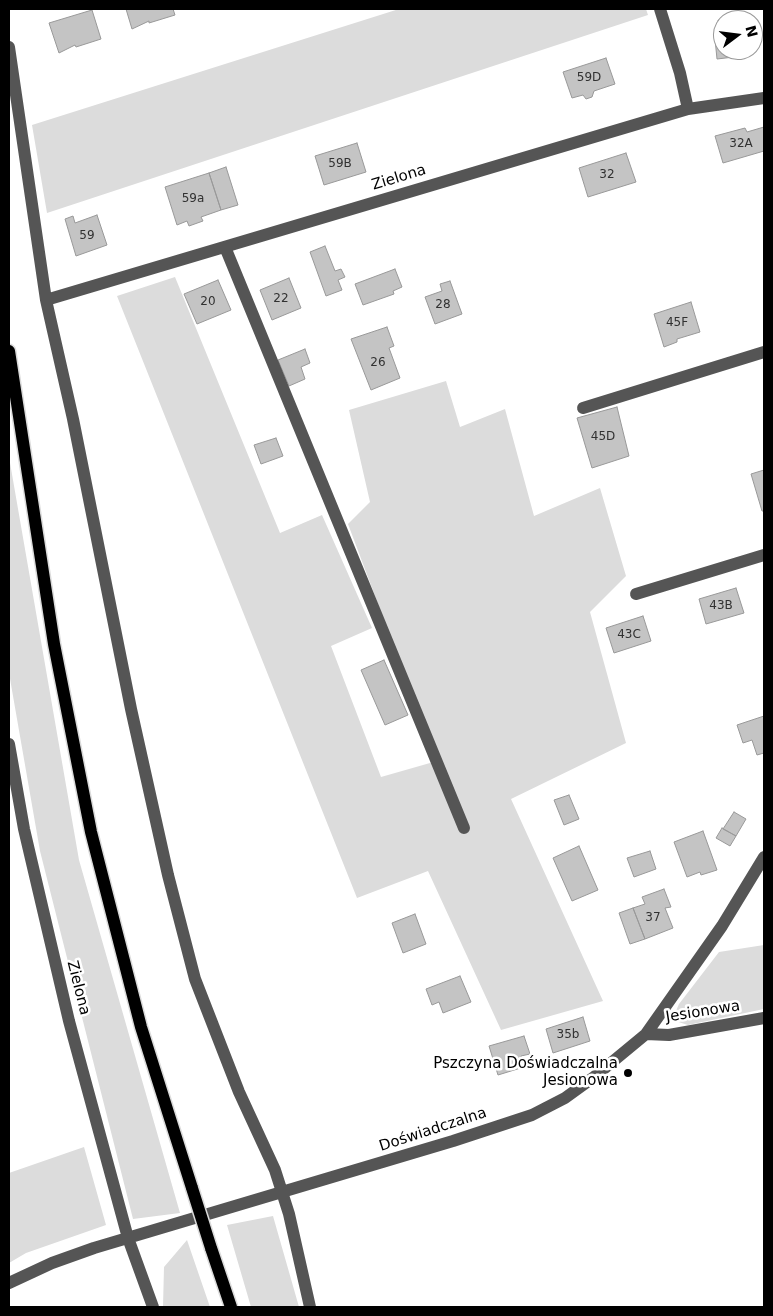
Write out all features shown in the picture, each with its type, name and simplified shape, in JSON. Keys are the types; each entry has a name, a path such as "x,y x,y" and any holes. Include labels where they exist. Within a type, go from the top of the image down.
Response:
{"main road":[{"path":"9,351 54,644 91,832 141,1026 231,1307"}],"street":[{"path":"660,9 680,73 688,110"},
{"path":"9,47 46,300 73,420 133,718 194,979 239,1092 275,1170 283,1193 310,1307"},
{"name":"Zielona","path":"46,300 688,110 764,98"},
{"path":"225,247 464,828"},
{"path":"583,408 764,352"},
{"path":"636,594 764,555"},
{"name":"Zielona","path":"9,744 24,829 51,946 108,1170 128,1238 153,1307"},
{"name":"Doświadczalna","path":"9,1283 52,1263 128,1238 283,1193 532,1115 565,1098 594,1077 646,1034 717,933 764,858"},
{"name":"Jesionowa","path":"646,1034 669,1036 764,1018"}],"shaded area":[{"path":"399,9 646,9 648,15 47,213 32,125"},
{"path":"175,277 280,533 322,515 372,628 331,646 381,777 437,761 348,524 370,502 349,410 446,381 460,427 505,409 534,516 600,488 626,576 590,612 626,743 511,799 603,1001 501,1030 428,871 357,898 117,296"},
{"path":"9,457 79,860 180,1213 133,1219 40,851 9,673"},
{"path":"764,945 764,1009 688,1025 672,1020 679,1004 719,952"},
{"path":"84,1147 106,1225 26,1253 9,1263 9,1173"},
{"path":"273,1216 299,1307 251,1307 227,1225"},
{"path":"187,1240 210,1307 163,1307 164,1267"}],"building":[{"path":"126,9 173,9 175,15 149,23 149,21 132,29"},
{"path":"92,10 101,39 76,47 75,45 59,53 49,23"},
{"path":"606,58 615,84 594,91 592,97 586,99 583,95 572,98 563,72"},
{"path":"764,127 764,151 723,163 715,136 745,128 747,132"},
{"path":"357,143 366,172 324,185 315,156"},
{"path":"626,153 636,182 588,197 579,168"},
{"path":"226,167 238,205 221,210 209,173"},
{"path":"209,173 221,210 201,217 203,221 189,226 187,221 177,225 165,187"},
{"path":"97,215 107,245 76,256 65,219 73,216 75,223"},
{"path":"325,246 335,271 341,269 345,277 338,280 342,290 326,296 310,252"},
{"path":"395,269 402,287 393,291 394,294 363,305 355,284"},
{"path":"289,278 301,308 272,320 260,290"},
{"path":"218,280 231,310 197,324 184,294"},
{"path":"450,281 462,314 435,324 425,297 442,291 440,284"},
{"path":"691,302 700,332 677,339 677,342 664,347 654,314"},
{"path":"387,327 394,346 389,348 400,378 371,390 351,339"},
{"path":"305,349 310,363 301,367 305,379 289,386 278,360"},
{"path":"617,407 629,456 592,468 577,418"},
{"path":"276,438 283,456 261,464 254,445"},
{"path":"764,470 764,511 762,511 751,474"},
{"path":"736,588 744,613 706,624 699,599"},
{"path":"643,616 651,641 614,653 606,628"},
{"path":"384,660 408,715 385,725 361,670"},
{"path":"764,716 764,753 757,755 752,740 743,743 737,725"},
{"path":"569,795 579,819 564,825 554,800"},
{"path":"734,812 746,819 736,836 723,829"},
{"path":"722,828 736,836 730,846 716,838"},
{"path":"703,831 717,870 701,875 700,872 687,877 674,842"},
{"path":"579,846 598,890 572,901 553,858"},
{"path":"650,851 656,869 634,877 627,858"},
{"path":"664,889 671,907 665,908 673,928 645,939 633,908 645,904 642,897"},
{"path":"633,908 645,939 630,944 619,913"},
{"path":"415,914 426,944 403,953 392,923"},
{"path":"460,976 471,1002 443,1013 439,1002 432,1005 426,989"},
{"path":"583,1017 590,1041 553,1053 546,1029"},
{"path":"524,1036 530,1054 521,1056 524,1067 498,1075 489,1046"}],"place":[{"name":"Pszczyna Doświadczalna Jesionowa","path":"628,1073"}]}
